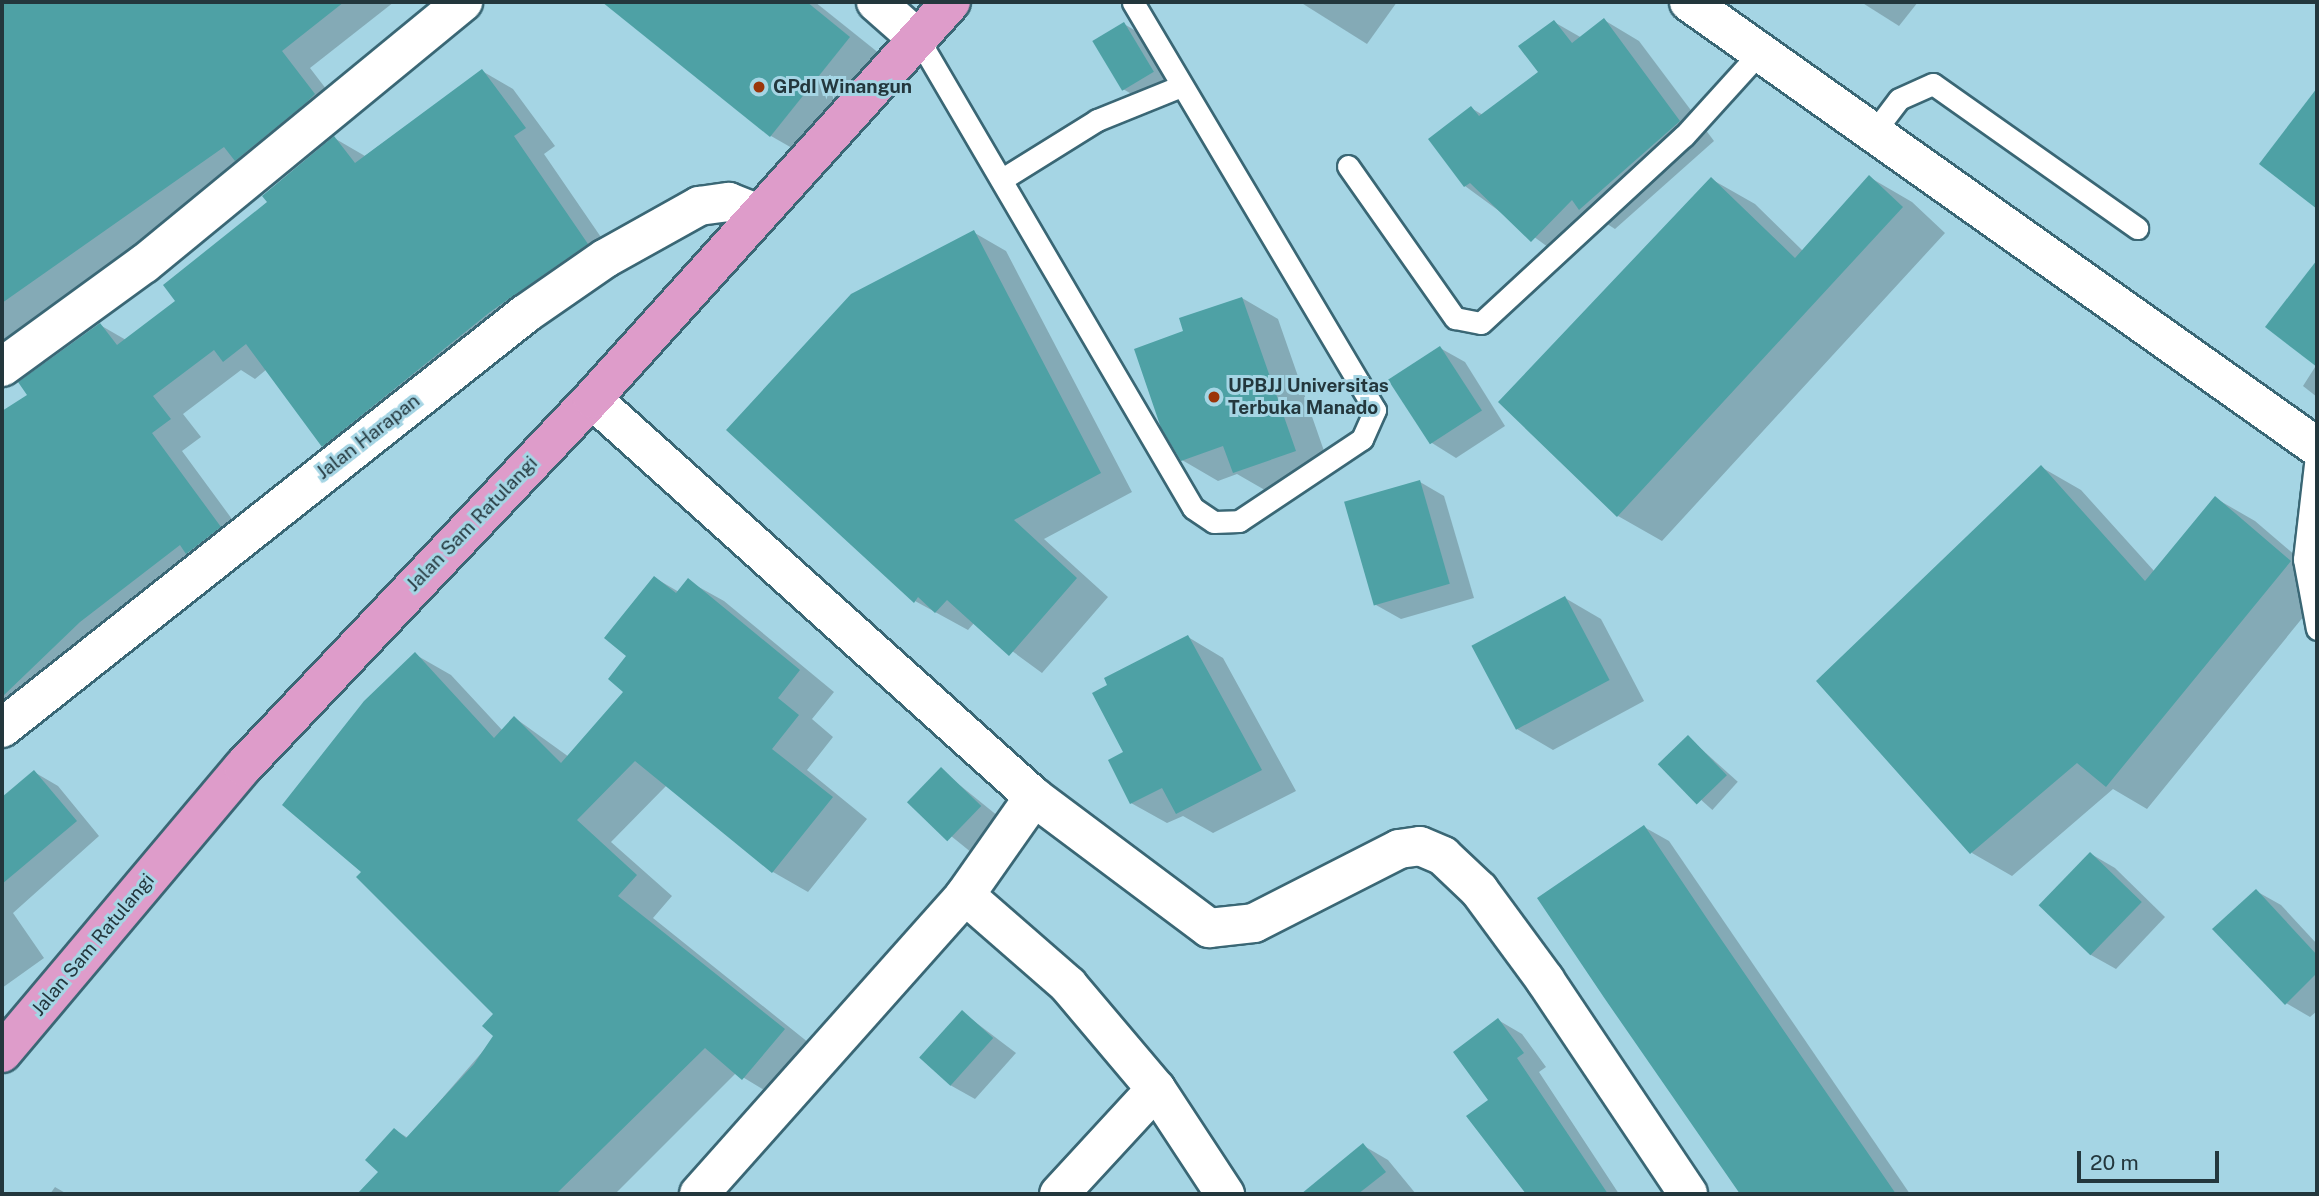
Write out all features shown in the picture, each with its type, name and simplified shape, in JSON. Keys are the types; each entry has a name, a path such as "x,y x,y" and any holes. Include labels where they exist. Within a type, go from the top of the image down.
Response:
{"highway":[{"name":"Jalan Sam Ratulangi","path":"2,1053 243,767 592,399 951,2"}],"street":[{"path":"2,367 144,264 463,2"},
{"path":"876,2 919,40"},
{"path":"1689,2 1762,50 2317,447"},
{"name":"Jalan Harapan","path":"2,728 525,314 606,258 699,206 729,202 760,214"},
{"path":"592,399 1034,797 1209,928 1254,923 1399,849 1420,846 1443,856 1479,890 1545,980 1688,1194"},
{"path":"699,1194 965,895 1034,797"},
{"path":"965,895 1068,985 1156,1089 1225,1194"},
{"path":"1059,1194 1156,1089"}],"lane":[{"path":"919,40 1004,178 1193,508 1214,522 1239,521 1362,439 1375,410 1133,2"},
{"path":"1348,166 1455,318 1481,323 1684,136 1762,50"},
{"path":"1874,132 1899,99 1933,84 2137,228"},
{"path":"1004,178 1097,120 1181,86"},
{"path":"2317,447 2304,559 2317,629"}],"building":[{"path":"2,2 344,2 282,51 315,94 307,102 235,161 224,147 2,303"},
{"name":"GPdI Winangun","path":"602,2 807,2 850,37 770,137"},
{"path":"1604,18 1680,121 1579,210 1572,200 1531,242 1470,183 1464,187 1428,139 1471,106 1479,116 1538,72 1518,46 1554,20 1572,43"},
{"path":"1124,22 1154,72 1122,91 1092,41"},
{"path":"482,69 526,128 514,136 588,244 490,312 322,447 246,344 223,362 214,350 153,396 171,419 152,433 221,527 186,554 180,545 80,622 2,697 2,411 27,395 18,382 100,323 117,345 175,301 163,285 267,202 262,196 334,136 355,163"},
{"path":"2317,88 2317,209 2259,164"},
{"path":"1869,175 1903,207 1617,517 1498,402 1711,177 1795,258"},
{"path":"974,230 1101,473 1014,520 1077,578 1009,656 947,600 935,613 918,597 914,603 726,430 851,294"},
{"path":"2317,260 2317,367 2265,327"},
{"name":"UPBJJ Universitas Terbuka Manado","path":"1242,297 1296,451 1233,473 1223,446 1181,461 1161,428 1134,349 1183,331 1179,318"},
{"path":"1440,346 1482,411 1430,444 1388,380"},
{"path":"2041,465 2145,581 2215,496 2291,561 2106,787 2077,763 1970,854 1816,681"},
{"path":"1420,480 1450,584 1374,606 1344,502"},
{"path":"654,576 676,593 688,578 800,670 778,698 799,715 772,749 833,797 772,873 635,761 577,820 637,875 618,896 785,1029 742,1080 705,1048 556,1194 357,1194 378,1172 365,1160 394,1128 406,1138 474,1064 493,1036 482,1026 493,1014 356,877 361,872 282,805 364,701 415,652 494,738 514,716 561,763 623,692 608,679 626,656 604,638"},
{"path":"1565,596 1610,680 1516,730 1471,646"},
{"path":"1188,635 1262,770 1176,814 1162,788 1130,804 1108,760 1123,752 1092,693 1107,685 1104,678"},
{"path":"1688,735 1727,775 1697,804 1658,764"},
{"path":"941,767 981,806 947,841 907,802"},
{"path":"34,770 77,821 2,884 2,797"},
{"path":"1644,825 1896,1194 1740,1194 1605,999 1537,898"},
{"path":"2090,852 2142,902 2090,955 2039,905"},
{"path":"2256,889 2317,955 2317,973 2285,1005 2212,929"},
{"path":"962,1010 993,1038 950,1086 919,1058"},
{"path":"1498,1018 1524,1053 1517,1058 1608,1194 1526,1194 1466,1116 1488,1100 1453,1052"},
{"path":"1363,1143 1386,1172 1358,1194 1301,1194"}],"place":[{"name":"GPdI Winangun","path":"759,87"},
{"name":"UPBJJ Universitas Terbuka Manado","path":"1214,397"}]}
